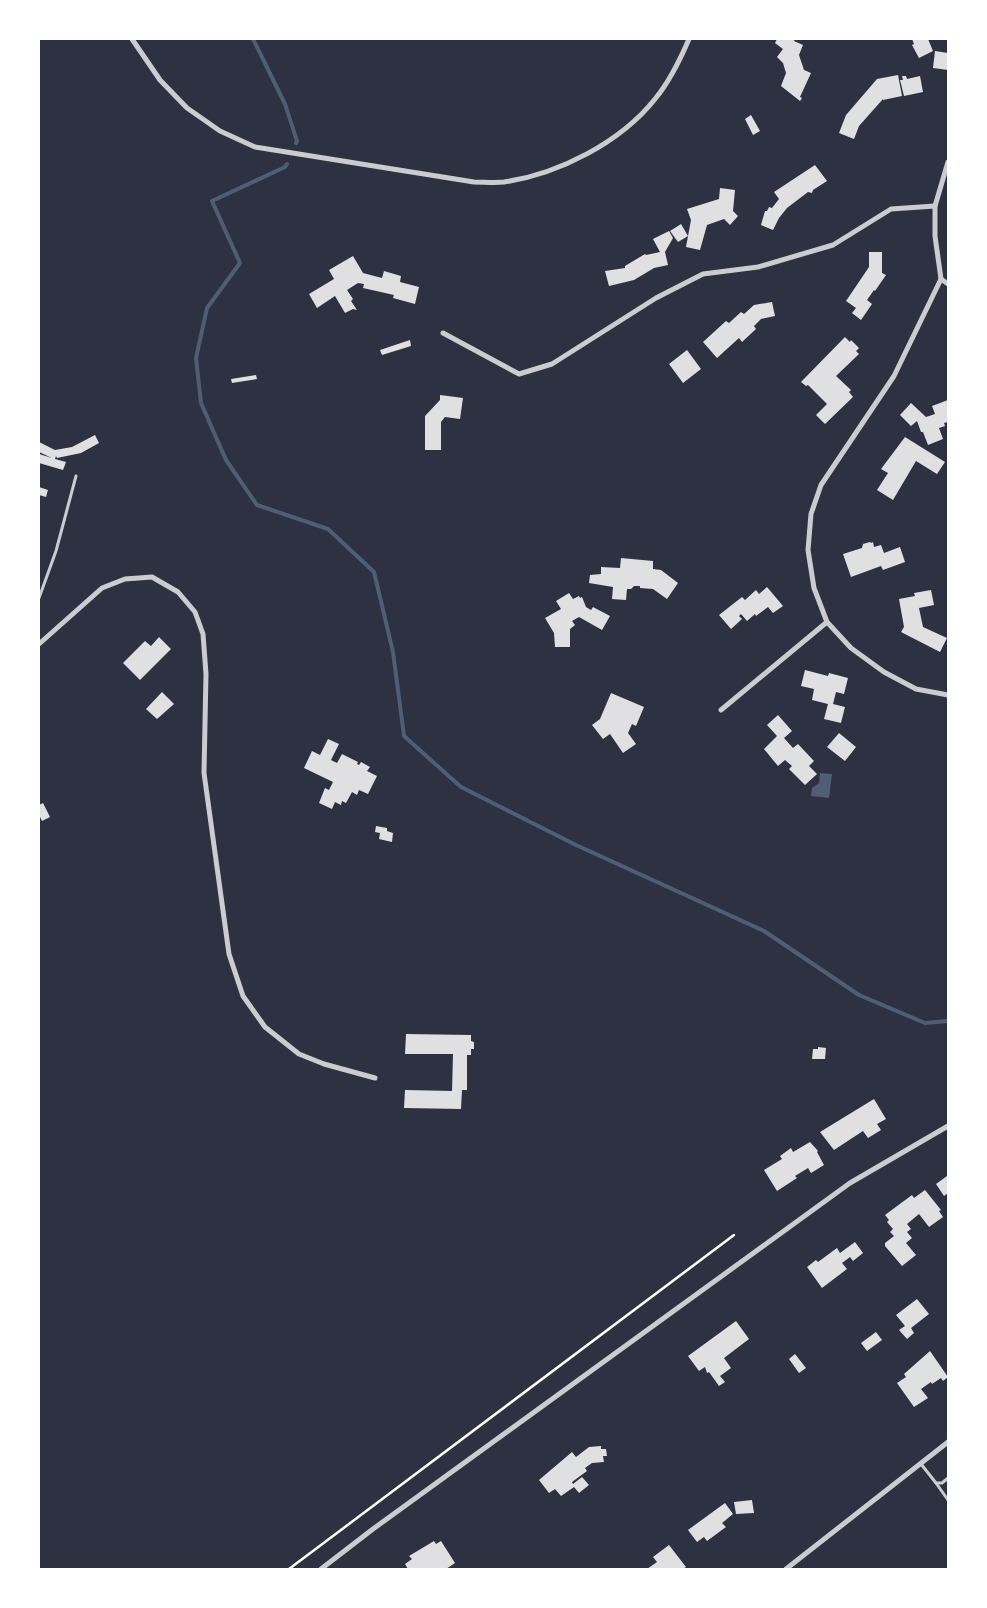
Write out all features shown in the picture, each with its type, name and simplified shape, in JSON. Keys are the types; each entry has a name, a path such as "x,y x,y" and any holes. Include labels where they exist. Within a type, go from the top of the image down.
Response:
{"street":[{"path":"132,39 160,80 187,108 220,131 255,147 474,182 504,182 554,169 598,148 621,132 655,99 678,65 689,39"},
{"path":"948,162 935,206 934,236 942,279 894,376 821,485 811,514 808,550 814,588 827,622 851,648 884,672 916,689 948,694"},
{"path":"443,333 519,374 552,364 656,298 703,274 758,267 833,245 891,209 935,206"},
{"path":"942,279 948,284"},
{"path":"39,644 102,588 125,578 152,578 178,592 195,612 203,634 206,674 204,773 230,954 243,996 265,1027 299,1054 324,1064 375,1078"},
{"path":"721,710 827,622"},
{"path":"321,1569 850,1183 948,1126"},
{"path":"786,1569 948,1442"}],"lane":[{"path":"39,598 56,551 76,476"},
{"path":"921,1464 948,1500"},
{"path":"936,1482 942,1483 948,1478"}],"path":[{"path":"289,1569 734,1235"}],"water":[{"path":"820,773 832,774 829,798 811,796 812,788 819,783"}],"building":[{"path":"777,39 795,39 794,41 803,45 799,55 804,70 811,73 800,101 781,86 786,73 783,63 777,57 783,49 775,43"},
{"path":"912,39 928,39 933,51 919,58 912,45 914,44"},
{"path":"935,51 948,53 948,70 933,68"},
{"path":"898,75 902,96 883,99 859,126 854,139 839,133 846,115 877,79"},
{"path":"902,76 906,76 907,79 920,76 923,92 904,96 900,80 903,80"},
{"path":"751,115 760,131 753,135 745,119"},
{"path":"815,165 827,181 813,190 812,193 808,192 787,208 773,230 761,225 765,211 769,207 772,208 779,199 774,192"},
{"path":"720,188 735,190 733,211 738,216 730,225 724,219 707,225 700,250 686,247 691,220 687,209 719,199"},
{"path":"681,224 688,236 678,242 670,231"},
{"path":"669,231 673,238 665,252 668,265 654,268 634,280 609,286 605,271 625,268 625,266 645,254 660,252 653,239"},
{"path":"869,252 882,252 882,273 886,275 867,300 872,304 861,320 852,313 856,308 846,301 869,267"},
{"path":"353,256 363,273 382,278 384,271 401,276 400,282 419,287 415,304 393,298 394,295 363,288 364,284 358,283 347,290 357,310 353,309 345,313 335,296 317,308 309,294 334,279 329,270"},
{"path":"772,302 775,316 761,319 754,326 756,329 742,342 739,338 717,358 703,342 726,321 729,323 741,312 744,314 754,305"},
{"path":"845,337 859,348 856,351 859,354 836,376 851,390 849,392 853,397 825,424 816,415 827,404 808,385 806,386 801,382"},
{"path":"410,340 411,346 382,355 380,350"},
{"path":"687,350 701,369 683,383 669,364"},
{"path":"256,375 257,379 232,383 231,379"},
{"path":"440,395 463,398 460,419 445,417 441,422 441,450 425,450 425,416 440,400"},
{"path":"948,400 948,422 944,423 945,426 939,428 943,439 928,445 917,421 911,426 900,415 911,403 926,417 935,414 932,406"},
{"path":"95,435 99,443 81,453 57,458 56,456 55,459 66,462 63,470 39,463 39,454 52,458 39,452 39,442 55,450 72,447"},
{"path":"905,437 945,462 937,474 916,461 893,500 877,490 888,473 881,469"},
{"path":"39,487 48,490 46,497 39,495"},
{"path":"873,542 874,547 881,545 884,553 900,547 905,562 883,570 881,566 851,577 843,554 862,548 863,544"},
{"path":"621,558 653,561 653,569 661,570 678,583 667,599 653,589 634,586 631,589 627,589 626,600 612,599 613,587 589,583 590,575 601,574 601,567 620,568"},
{"path":"767,587 783,606 773,613 768,607 747,621 741,614 739,616 742,619 731,629 719,615 742,597 745,600 756,590 759,594"},
{"path":"931,590 934,605 919,608 923,627 947,638 940,652 901,632 904,627 899,599 915,596 914,593"},
{"path":"569,593 573,599 579,596 580,598 582,597 586,607 591,610 593,607 610,616 602,630 579,617 572,621 575,625 570,629 570,647 555,647 554,633 545,618 561,609 556,601"},
{"path":"159,637 171,649 140,680 123,663 145,641 151,646"},
{"path":"805,670 828,676 829,673 848,678 844,694 836,692 833,704 845,707 841,723 824,719 828,704 812,700 814,689 801,686"},
{"path":"162,692 174,704 157,719 146,709"},
{"path":"611,693 644,707 636,726 632,724 628,733 636,744 623,753 610,734 603,739 592,725 600,719"},
{"path":"778,715 792,731 784,738 793,748 798,744 814,761 809,766 817,774 805,785 789,769 792,766 785,760 778,766 764,749 777,736 767,725"},
{"path":"839,733 856,747 845,761 827,747"},
{"path":"328,739 339,744 331,760 337,763 342,754 358,762 357,764 359,765 361,762 370,767 367,771 377,776 368,794 359,790 357,795 352,792 346,803 342,801 341,805 335,802 332,809 319,803 325,788 329,790 333,782 304,768 312,751 320,755"},
{"path":"43,803 50,817 42,821 39,815 39,805"},
{"path":"376,826 387,828 387,831 393,833 392,842 379,839 380,833 375,832"},
{"path":"406,1034 471,1035 474,1049 471,1049 471,1055 467,1055 467,1090 462,1090 461,1109 404,1108 405,1090 452,1091 453,1054 405,1054"},
{"path":"818,1047 826,1048 825,1059 812,1059 813,1049 818,1049"},
{"path":"874,1099 886,1119 877,1124 881,1130 868,1138 863,1131 834,1150 820,1132"},
{"path":"810,1142 818,1151 824,1165 811,1173 808,1168 777,1191 764,1170 782,1159 780,1156 791,1148 793,1152"},
{"path":"947,1176 948,1193 944,1196 936,1184"},
{"path":"925,1190 941,1210 939,1211 943,1217 929,1227 919,1214 907,1224 911,1229 907,1232 912,1238 906,1243 916,1255 902,1266 885,1246 885,1243 894,1236 890,1232 893,1229 887,1222 889,1220 885,1215 912,1195 914,1198"},
{"path":"855,1242 863,1253 853,1261 850,1257 842,1263 847,1269 822,1288 807,1267 816,1260 818,1262 837,1248 840,1253"},
{"path":"917,1299 929,1314 911,1328 914,1333 907,1339 899,1330 905,1326 896,1315"},
{"path":"736,1321 749,1339 724,1358 731,1368 720,1376 725,1382 719,1386 709,1372 707,1373 705,1367 699,1371 688,1356"},
{"path":"876,1332 882,1340 867,1351 861,1343"},
{"path":"930,1351 948,1377 943,1381 941,1378 932,1384 931,1382 921,1389 928,1398 914,1407 897,1383 906,1377 904,1374"},
{"path":"795,1354 806,1368 799,1373 789,1359"},
{"path":"601,1446 601,1449 606,1449 607,1456 603,1456 604,1462 592,1463 585,1468 587,1471 572,1482 573,1484 582,1477 589,1485 579,1493 574,1487 561,1496 555,1489 549,1493 539,1480 572,1452 576,1457 589,1447"},
{"path":"752,1500 754,1513 736,1514 734,1502"},
{"path":"725,1503 733,1514 722,1523 726,1527 707,1541 704,1537 697,1542 688,1530"},
{"path":"434,1541 436,1544 441,1541 455,1563 446,1569 408,1569 405,1564 412,1559 409,1556"},
{"path":"669,1545 686,1567 683,1569 647,1569 657,1562 653,1557"}],"waterway":[{"path":"253,39 285,104 297,141 296,143"},
{"path":"287,164 285,167 212,201 240,263 207,308 196,358 201,403 226,460 257,505 328,529 374,572 393,652 404,736 461,787 576,845 764,931 859,995 925,1023 948,1021"}]}
